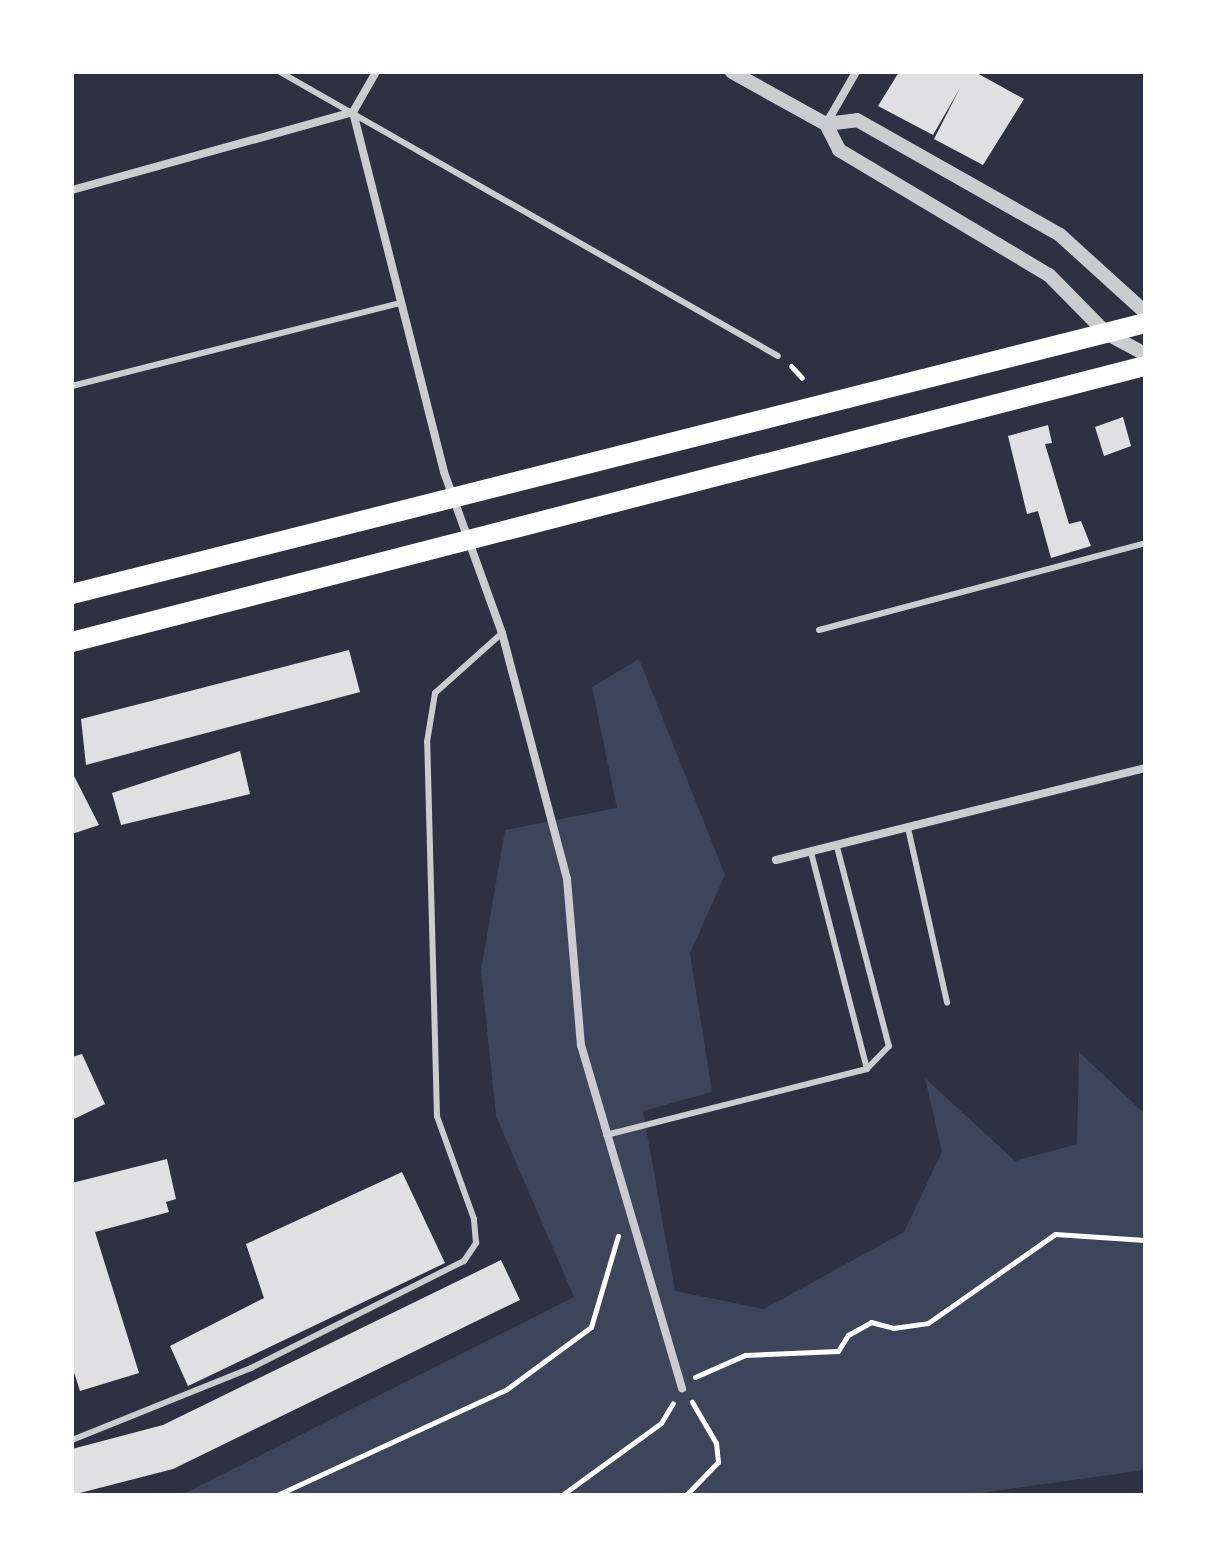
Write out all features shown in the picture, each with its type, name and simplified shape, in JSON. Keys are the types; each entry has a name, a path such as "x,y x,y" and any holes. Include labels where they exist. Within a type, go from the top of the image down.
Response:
{"main road":[{"path":"72,594 1145,323"},
{"path":"72,642 1145,366"}],"street":[{"path":"376,72 353,112 452,496 466,542 502,633 567,879 581,1045 682,1388"},
{"path":"732,72 826,124 839,150 1049,275 1106,333 1145,354"},
{"path":"826,124 856,72"},
{"path":"72,190 353,112"},
{"path":"826,124 857,120 1060,235 1145,312"},
{"path":"776,860 1145,768"}],"lane":[{"path":"280,72 778,356"},
{"path":"72,386 401,303"},
{"path":"819,630 1145,543"},
{"path":"72,1440 251,1368 464,1261 476,1243 474,1219 437,1116 427,742 435,693 502,633"},
{"path":"908,828 947,1003"},
{"path":"606,1135 867,1069 889,1046 837,847"},
{"path":"811,853 867,1069"}],"path":[{"path":"277,1495 507,1389 591,1327 613,1269 624,1195"},
{"path":"562,1495 661,1423 682,1388 707,1366 745,1355 838,1351 848,1335 871,1322 928,1323 1055,1234 1145,1240"},
{"path":"682,1388 707,1422 718,1462 686,1495"}],"shaded area":[{"path":"639,659 725,875 690,953 712,1092 643,1111 675,1291 764,1309 904,1232 942,1152 925,1078 1015,1161 1077,1144 1079,1052 1145,1114 1145,1470 967,1495 181,1495 574,1297 496,1116 481,971 505,830 617,808 592,687"}],"building":[{"path":"899,72 975,72 1024,99 983,165 934,139 960,88 933,135 878,106"},
{"path":"1123,417 1131,446 1104,456 1095,427"},
{"path":"1048,425 1052,443 1045,444 1069,524 1081,521 1091,546 1051,558 1038,511 1027,514 1008,436"},
{"path":"349,650 360,692 86,765 81,719"},
{"path":"240,751 250,794 121,825 112,793"},
{"path":"72,772 99,825 72,834"},
{"path":"82,1054 105,1104 72,1120 72,1057"},
{"path":"167,1159 176,1199 166,1202 169,1212 95,1232 139,1373 80,1391 72,1366 72,1183"},
{"path":"402,1172 445,1263 188,1386 170,1346 264,1298 246,1244"},
{"path":"501,1260 520,1300 173,1469 72,1495 72,1449 163,1425"}]}
